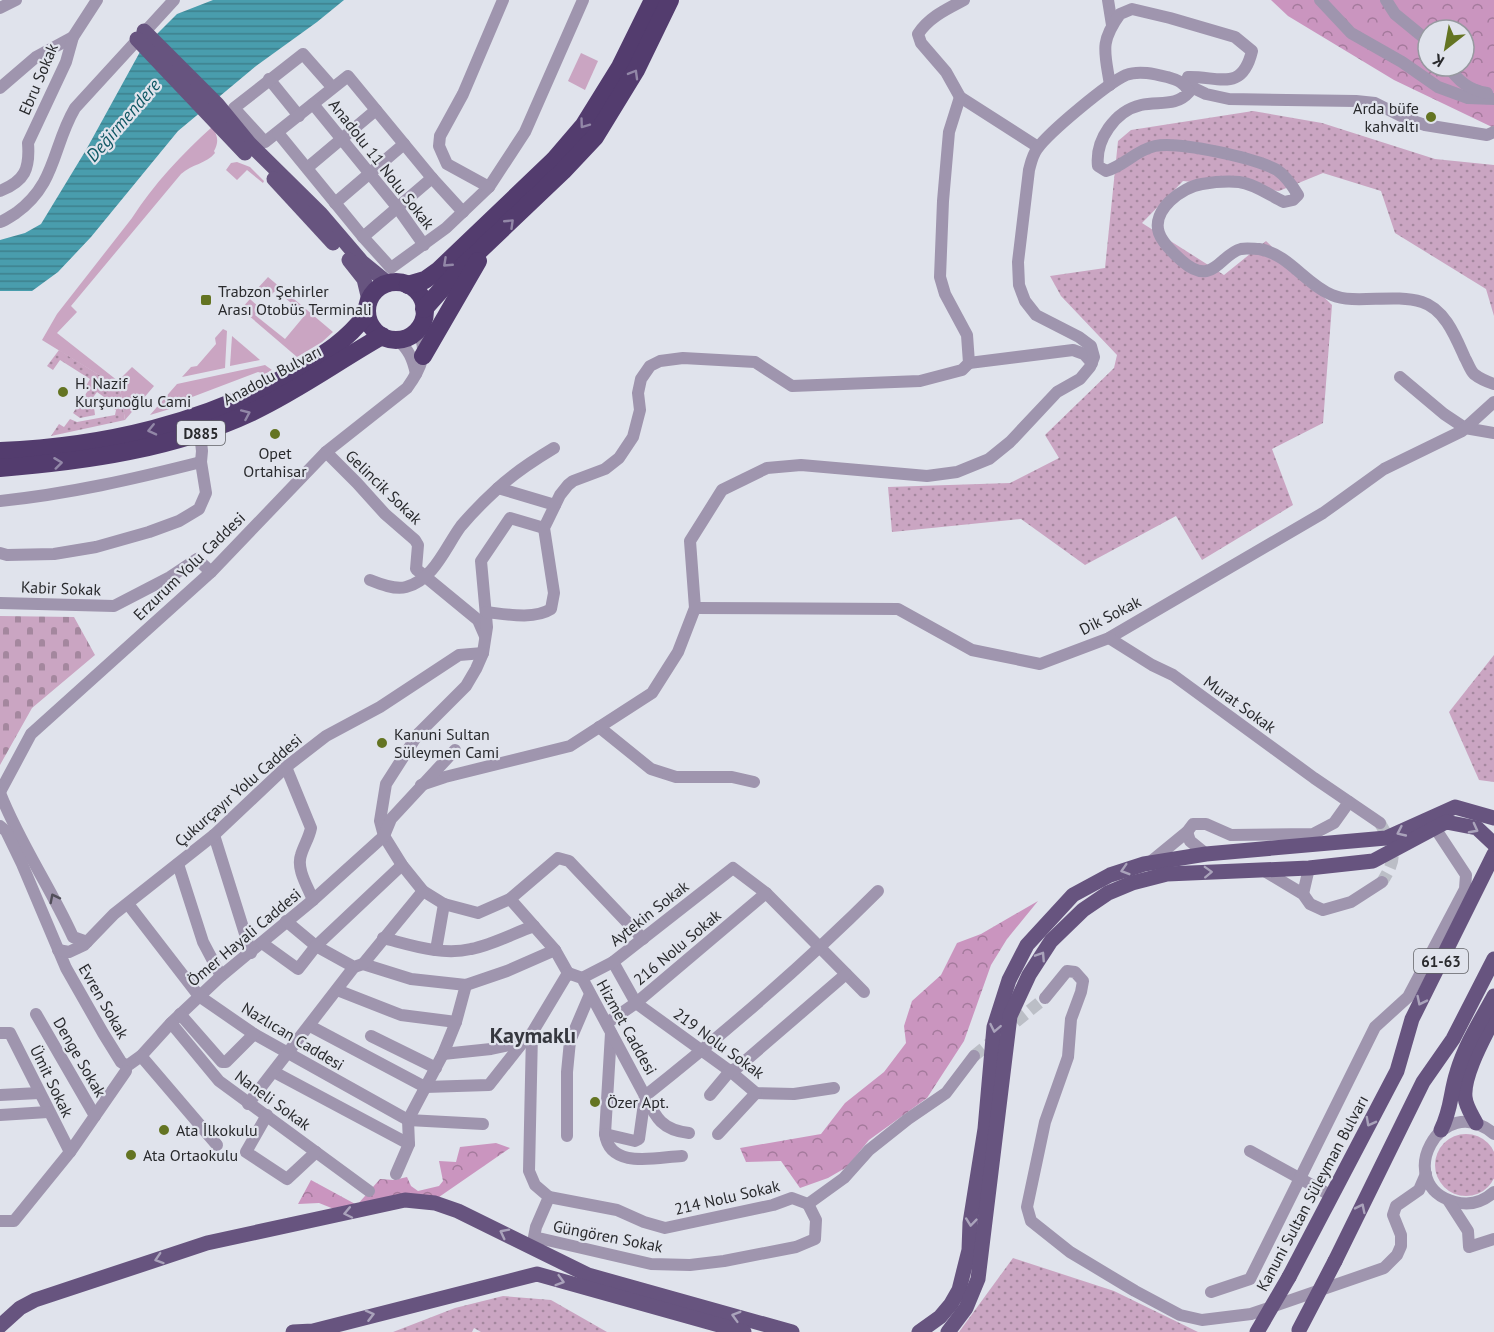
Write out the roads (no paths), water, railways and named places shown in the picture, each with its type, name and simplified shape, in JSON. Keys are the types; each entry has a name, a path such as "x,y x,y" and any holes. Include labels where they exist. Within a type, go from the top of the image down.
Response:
{"highway":[{"path":"408,285 425,280 439,270 554,160 584,125 621,67 653,0"},
{"path":"424,309 457,272 563,171 595,137 636,70 670,0"},
{"path":"423,356 486,246"},
{"path":"390,276 408,285 419,295 424,316 417,330"},
{"name":"Anadolu Bulvarı","path":"0,451 38,450 151,430 197,417 267,386 342,342 379,288 390,276"},
{"path":"368,307 369,323 389,338"},
{"name":"Anadolu Bulvarı","path":"0,468 84,460 200,433 253,411 389,338 411,335 417,330"}],"main road":[{"path":"145,39 296,187 362,262 390,276"},
{"path":"211,106 242,150 276,181 357,268 364,279 368,307"},
{"path":"919,1332 940,1317 951,1304 964,1270 969,1250 970,1223 985,1129 994,1027 1010,980 1027,945 1073,895 1110,874 1148,864 1206,854 1386,838 1455,807 1494,818"},
{"path":"948,1332 966,1308 978,1279 1010,1016 1029,975 1051,941 1083,910 1108,893 1132,883 1167,874 1309,868 1373,861 1446,822 1477,828 1494,844"},
{"name":"Kanuni Sultan Süleyman Bulvarı","path":"1257,1332 1398,1071 1412,1019 1494,854"},
{"name":"61-63","path":"1298,1331 1335,1261 1422,1082 1453,1039 1494,959"},
{"path":"1441,1130 1449,1114 1456,1074 1462,1056 1494,996"},
{"path":"1476,1123 1465,1096 1473,1060 1494,1018"},
{"path":"0,1326 20,1308 35,1300 207,1243 405,1200 435,1203 458,1211 588,1275 792,1332"},
{"path":"293,1332 313,1331 537,1274 744,1332"}],"street":[{"path":"0,8 16,0"},
{"path":"0,88 36,57 73,37 97,0"},
{"path":"0,222 5,221 23,207 43,185 51,170 66,124 75,108 145,39 172,2 182,0"},
{"path":"489,187 447,164 439,146 440,136 463,94 503,0"},
{"path":"278,133 363,237 390,276 489,187 525,132 583,0"},
{"path":"964,0 934,16 918,34 921,43 946,72 960,97 1038,147"},
{"path":"1108,0 1112,24"},
{"path":"1320,0 1351,33 1402,62 1438,87 1468,98 1494,99"},
{"path":"1386,0 1395,14 1416,31"},
{"path":"1110,85 1104,53 1106,40 1112,24 1120,14 1132,9 1235,37 1252,51 1249,65 1237,76 1225,81 1199,76 1188,77 1185,84 1189,92 1183,99 1170,103 1141,105 1128,110 1114,122 1102,138 1097,154 1098,166 1106,171 1116,168 1136,152 1156,145 1243,156 1277,171 1291,182 1298,195 1293,200 1284,202 1261,189 1241,183 1211,183 1192,187 1168,203 1160,216 1159,232 1169,248 1185,264 1199,271 1211,270 1240,249 1259,249 1275,254 1320,289 1333,296 1392,297 1424,303 1440,315 1451,329 1472,373 1494,384"},
{"name":"Ebru Sokak","path":"0,190 16,184 24,176 29,155 28,143 66,62 73,37"},
{"path":"333,88 303,54 234,108 265,142 278,133 348,76 463,212"},
{"path":"421,785 570,746 652,693 678,652 695,608 690,541 722,490 767,468 801,465 927,476 957,472 989,459 1057,392 1080,379 1094,357 1091,346 1036,315 1019,285 1018,262 1029,170 1032,157 1038,147 1055,130 1110,85 1128,74 1151,73 1174,79 1206,94 1229,99 1324,99 1376,103 1407,119 1425,125 1487,135 1494,132"},
{"path":"1456,78 1474,91 1494,94"},
{"path":"269,79 299,116"},
{"path":"960,97 949,132 940,277 945,294 967,335 969,363"},
{"name":"Anadolu 11 Nolu Sokak","path":"313,104 397,207 424,245"},
{"path":"307,168 376,110"},
{"path":"335,203 404,144"},
{"path":"363,237 432,178"},
{"path":"417,330 422,338 423,356"},
{"path":"389,338 405,346 416,376"},
{"path":"486,612 513,615 545,613 551,609 554,593 544,528 560,495 573,481 605,469 619,458 633,437 640,411 638,393 641,379 650,366 660,361 683,358 755,362 792,386 920,381 963,370 969,363 1073,350 1084,354 1092,363"},
{"name":"Erzurum Yolu Caddesi","path":"0,793 31,734 211,572 326,452 406,388 416,376 423,356"},
{"path":"1400,377 1444,414 1465,428 1494,433"},
{"name":"Dik Sokak","path":"695,608 898,609 972,650 1040,664 1108,638 1323,513 1384,469 1465,428 1494,402"},
{"path":"0,553 7,555 54,554 96,547 179,521 199,509 206,493 201,462 200,433"},
{"path":"370,580 381,584 406,587 425,576 441,558 462,526 498,488 554,448"},
{"name":"Gelincik Sokak","path":"326,452 385,514 415,540 418,545 416,569 425,576"},
{"path":"0,501 69,492 127,481 201,462"},
{"path":"498,488 555,505"},
{"path":"544,528 510,518 481,561 486,612 483,653 466,686 418,734 386,784 380,822 384,836 402,865 423,891 444,904 478,913 510,899 558,858 569,861 643,939"},
{"name":"Kabir Sokak","path":"0,603 114,606 170,578 197,559 211,572"},
{"path":"425,576 477,620 486,636"},
{"name":"Murat Sokak","path":"1108,638 1173,675 1380,823"},
{"name":"Çukurçayır Yolu Caddesi","path":"58,950 69,952 87,942 114,914 214,835 286,767 326,736 380,707 459,655 483,653"},
{"path":"599,727 651,769 676,777 732,777 754,782"},
{"name":"Ömer Hayali Caddesi","path":"0,1221 14,1221 70,1152 127,1069 176,1018 220,976 251,953 384,836 391,819 455,750"},
{"path":"286,767 311,828 310,837 300,857 299,865 313,900"},
{"path":"0,793 30,866"},
{"path":"1148,864 1187,832 1193,824 1206,824 1231,835 1313,834 1334,823 1349,802"},
{"path":"0,826 30,866 73,937 87,942"},
{"path":"1211,1292 1250,1278 1375,1027 1408,998 1465,889 1466,875 1435,828"},
{"path":"1187,832 1190,841 1206,854"},
{"path":"214,835 251,953"},
{"path":"178,864 202,942 220,976"},
{"path":"262,943 298,969 316,946 402,865"},
{"name":"Evren Sokak","path":"30,866 66,968 103,1033 127,1069"},
{"name":"Aytekin Sokak","path":"582,978 614,962 733,868 766,893"},
{"path":"1303,894 1309,868"},
{"path":"1263,870 1303,894 1310,904 1323,910 1351,902 1382,882"},
{"path":"248,1104 337,990 423,891"},
{"path":"689,1133 668,1128 656,1117 645,1096 821,948 878,891"},
{"path":"766,893 864,992"},
{"name":"216 Nolu Sokak","path":"609,1027 766,893"},
{"path":"310,1026 424,1087 489,1085 532,1033 568,973 555,950 510,899"},
{"name":"Nazlıcan Caddesi","path":"128,904 199,996 254,1034 408,1120 483,1124"},
{"path":"436,950 444,904"},
{"path":"286,921 316,946 359,965 411,979 466,985 555,950"},
{"path":"382,938 436,950 472,949 534,926"},
{"name":"219 Nolu Sokak","path":"614,962 636,1004 730,1071 756,1093 794,1094 834,1088"},
{"path":"1045,998 1067,971 1075,972 1083,981 1071,1019 1068,1057 1044,1122 1027,1206 1031,1221 1070,1252 1180,1315 1203,1320 1251,1314 1384,1268 1397,1255 1401,1246 1401,1235 1393,1215 1396,1206 1419,1190 1426,1174"},
{"name":"Hizmet Caddesi","path":"568,973 582,978 645,1096 639,1139 635,1141 605,1134"},
{"path":"710,1095 730,1071 737,1068 846,974"},
{"path":"396,1174 409,1144 408,1120 443,1054 456,1022 466,985"},
{"path":"337,990 400,1015 456,1022"},
{"path":"567,1136 570,1041 590,994"},
{"name":"Denge Sokak","path":"36,1014 95,1116"},
{"path":"176,1018 222,1062 226,1062 254,1034"},
{"name":"Naneli Sokak","path":"176,1018 219,1081 369,1191"},
{"path":"609,1027 605,1134 607,1144 615,1153 635,1161 682,1156"},
{"name":"Ümit Sokak","path":"0,1033 10,1033 70,1152"},
{"path":"532,1033 529,1171 535,1185 549,1197"},
{"path":"371,1035 436,1068"},
{"path":"443,1054 491,1049 523,1042"},
{"path":"141,1056 217,1145"},
{"path":"808,1204 844,1178 869,1150 946,1093 974,1056"},
{"path":"274,1072 409,1144"},
{"path":"718,1134 756,1093"},
{"path":"0,1095 39,1094"},
{"path":"0,1115 48,1112"},
{"path":"267,1115 246,1152 287,1179 316,1152"},
{"path":"1494,1134 1476,1123 1452,1124 1432,1139 1426,1150 1424,1162 1426,1174 1436,1191 1448,1200 1466,1226 1469,1247 1494,1239"},
{"path":"1250,1151 1330,1195"},
{"path":"1419,1190 1436,1191"},
{"path":"1448,1200 1462,1204 1476,1203 1494,1192"},
{"name":"214 Nolu Sokak","path":"549,1197 617,1210 665,1228 773,1205 792,1198 808,1204"},
{"name":"Güngören Sokak","path":"549,1197 536,1227 534,1238 651,1264 690,1265 796,1247 815,1239 816,1220 808,1204"},
{"path":"1466,1226 1476,1203"}],"water":[{"name":"Değirmendere","path":"213,0 344,0 256,66 178,131 91,237 58,272 32,291 0,291 0,240 25,233 41,224 86,150 141,50 177,14"}],"tunnel":[{"path":"1380,823 1393,852 1391,865 1382,882"},
{"path":"974,1056 1045,998"}],"place":[{"name":"Arda büfe kahvaltı","path":"1431,117"},
{"name":"Trabzon Şehirler Arası Otobüs Terminali","path":"206,300"},
{"name":"H. Nazif Kurşunoğlu Cami","path":"63,392"},
{"name":"Opet Ortahisar","path":"275,434"},
{"name":"Kanuni Sultan Süleymen Cami","path":"382,743"},
{"name":"Özer Apt.","path":"595,1102"},
{"name":"Ata İlkokulu","path":"164,1130"},
{"name":"Ata Ortaokulu","path":"131,1155"}],"district":[{"name":"Kaymaklı","path":"533,1035"}]}
